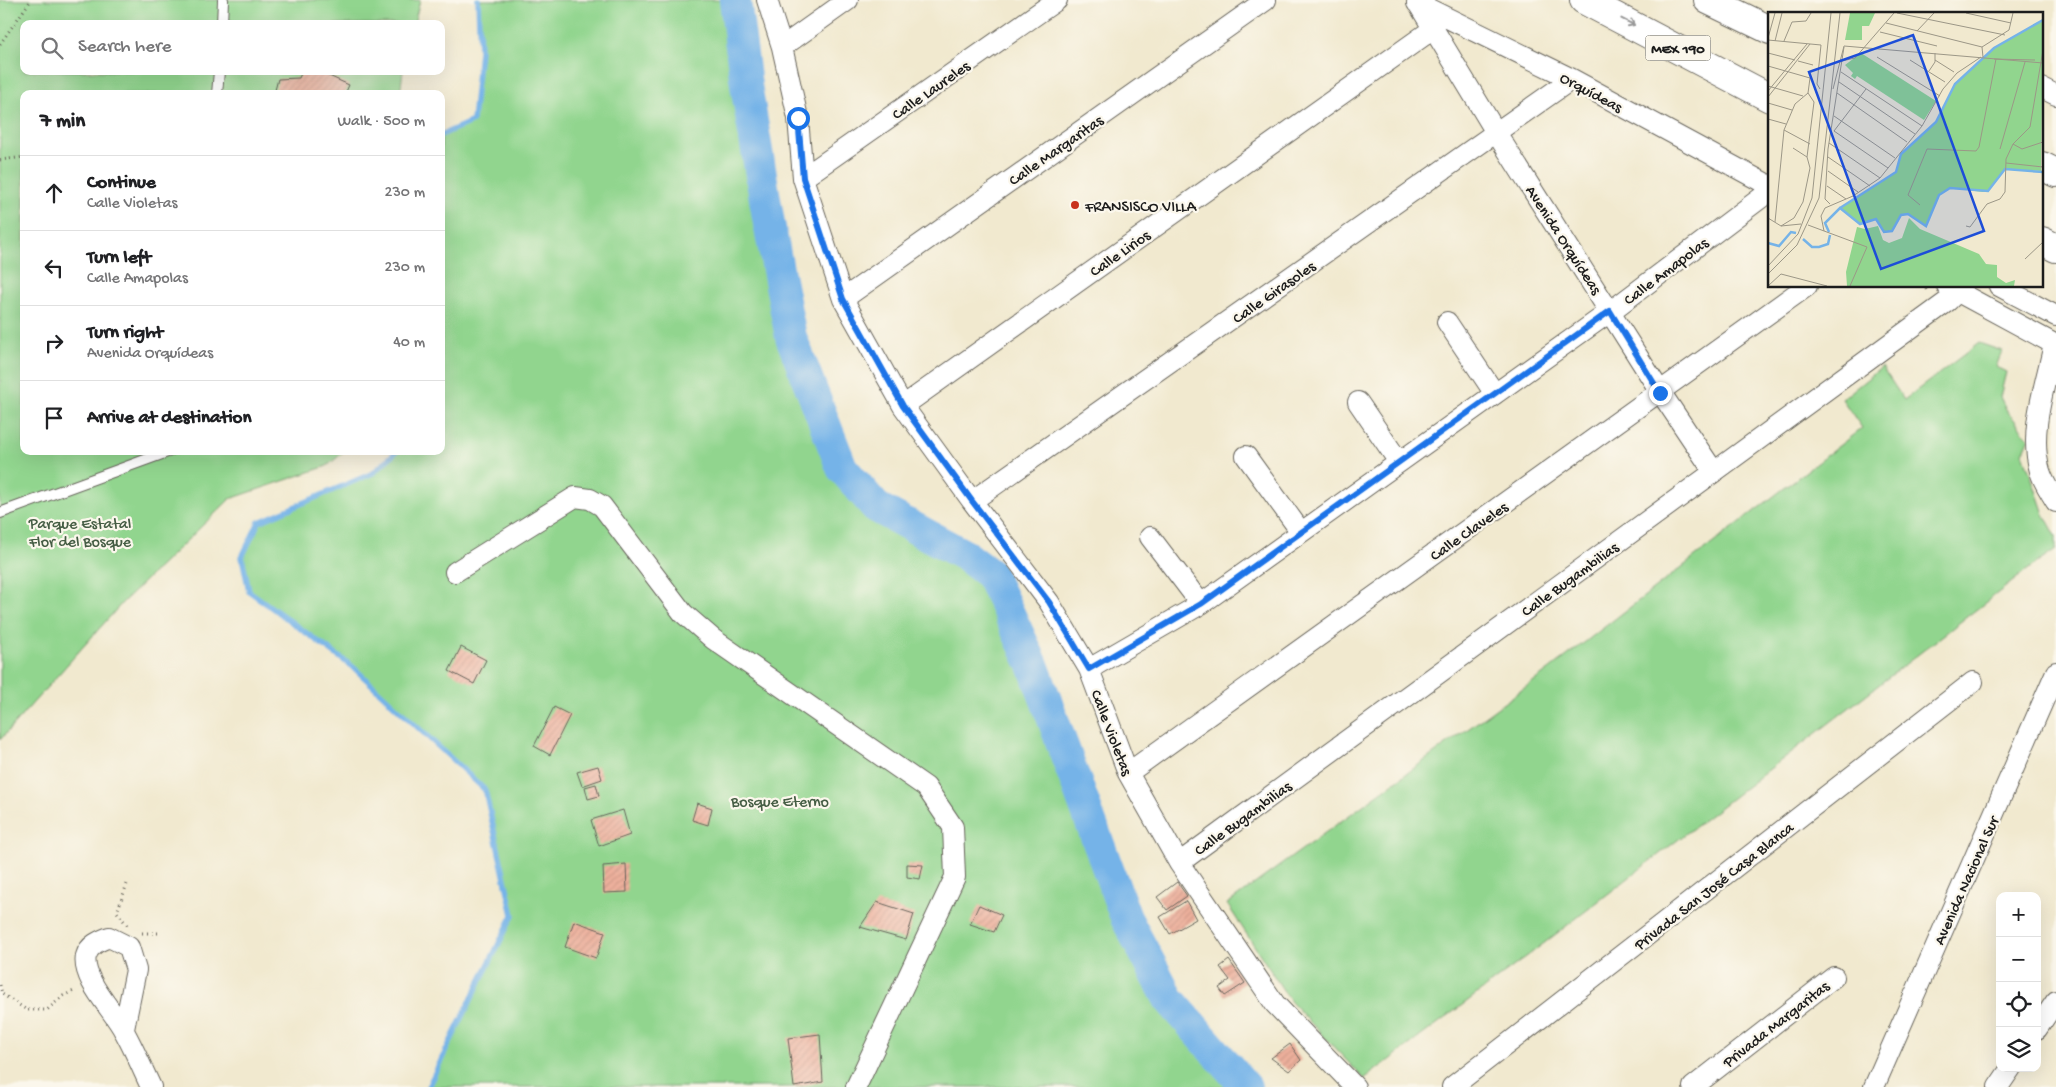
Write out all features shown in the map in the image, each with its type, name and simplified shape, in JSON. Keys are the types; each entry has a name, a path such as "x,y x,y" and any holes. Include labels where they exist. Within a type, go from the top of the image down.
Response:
{"highway":[{"name":"MEX 190","path":"1584,0 1768,97"},
{"path":"1708,0 1768,29"},
{"path":"2044,167 2056,174"},
{"path":"2044,242 2056,248"}],"street":[{"name":"Calle Violetas","path":"767,0 782,47 798,118 803,178 843,299 903,406 1049,602 1089,669 1128,773 1179,863 1275,1004 1355,1087"},
{"path":"782,47 848,0"},
{"name":"Calle Laureles","path":"803,178 1057,0"},
{"name":"Calle Margaritas","path":"843,299 1266,0"},
{"name":"Avenida Orquídeas","path":"1416,2 1660,393 1714,472"},
{"name":"Orquídeas","path":"1416,2 1572,79 1768,185"},
{"name":"Calle Lirios","path":"903,406 1433,29"},
{"name":"Calle Girasoles","path":"972,501 1497,134 1572,79"},
{"path":"2044,89 2056,95"},
{"name":"Calle Amapolas","path":"1089,669 1201,604 1610,311 1768,193"},
{"name":"Calle Claveles","path":"1128,773 1804,288"},
{"path":"2003,288 2056,316"},
{"path":"1952,289 2055,345 2039,416 2036,447 2040,472 2056,502"},
{"name":"Calle Bugambilias","path":"1179,863 1948,300 1952,289"},
{"path":"1447,322 1495,394"},
{"path":"1358,402 1400,462"},
{"path":"1246,456 1301,532"},
{"path":"455,572 575,497 590,499 602,506 683,613 713,639 926,786 953,827 955,877 856,1087"},
{"path":"1150,537 1201,604"},
{"name":"Avenida Nacional Sur","path":"1874,1087 2056,672"},
{"name":"Privada San José Casa Blanca","path":"1452,1087 1973,682"},
{"path":"124,1029 136,970 129,947 109,937 94,944 86,955 86,967 92,983 124,1029 151,1087"},
{"name":"Privada Margaritas","path":"1693,1087 1834,977"},
{"path":"2038,1027 2056,1001"},
{"path":"1998,1087 2008,1072"}],"lane":[{"path":"222,20 223,0"},
{"path":"217,90 219,75"},
{"path":"0,513 159,455"}],"path":[{"path":"0,44 31,0"},
{"path":"0,160 20,157"},
{"path":"127,884 117,912 128,926"},
{"path":"0,985 2,994 27,1010 47,1010 63,996 92,983"}],"green space":[{"name":"Parque Estatal Flor del Bosque","path":"0,0 420,0 415,20 20,20 20,75 402,75 401,90 20,90 20,455 340,455 327,466 230,499 123,602 0,740"},
{"name":"Bosque Eterno","path":"478,0 735,0 746,85 769,223 791,337 842,468 876,507 966,556 991,575 1033,665 1126,918 1169,999 1246,1087 428,1087 513,915 485,790 353,667 249,591 242,557 259,522 372,473 393,455 445,455 445,133 473,121 480,51"},
{"path":"1979,343 2002,351 1996,367 2006,372 2000,397 2006,409 2029,439 2023,453 2044,514 2056,536 2056,550 2034,565 1534,951 1364,1079 1291,1002 1227,904 1545,673 1862,428 1842,399 1882,367 1904,400"}],"building":[{"path":"300,75 327,75 349,85 347,90 275,90 278,79 299,78"},
{"path":"461,647 486,660 474,684 449,671"},
{"path":"554,707 570,715 550,755 534,746"},
{"path":"598,766 602,779 582,786 577,772"},
{"path":"596,784 599,796 588,799 585,787"},
{"path":"697,803 712,808 708,825 692,820"},
{"path":"623,810 630,835 599,846 591,820"},
{"path":"626,864 627,892 604,893 603,866"},
{"path":"907,864 923,865 920,879 907,877"},
{"path":"1177,882 1187,896 1167,910 1157,897"},
{"path":"1186,901 1196,919 1170,934 1160,917"},
{"path":"877,902 914,914 906,940 860,927"},
{"path":"979,905 1002,915 994,932 970,924"},
{"path":"574,921 605,932 596,958 565,947"},
{"path":"1229,960 1245,983 1225,996 1219,988 1230,980 1220,967"},
{"path":"820,1034 823,1082 794,1087 788,1038"},
{"path":"1290,1044 1301,1060 1289,1071 1271,1058"}],"waterway":[{"path":"445,133 473,121 480,51 478,0"},
{"path":"735,0 746,85 769,223 791,337 842,468 876,507 966,556 991,575 1033,665 1126,918 1169,999 1246,1087"},
{"path":"393,455 373,473 259,522 242,557 249,591 353,667 485,790 513,915 428,1087"}],"place":[{"name":"FRANSISCO VILLA","path":"1075,205"}],"route":[{"path":"798,118 803,178 843,299 903,406 1049,602 1089,669 1201,604 1610,311 1660,393"}]}
